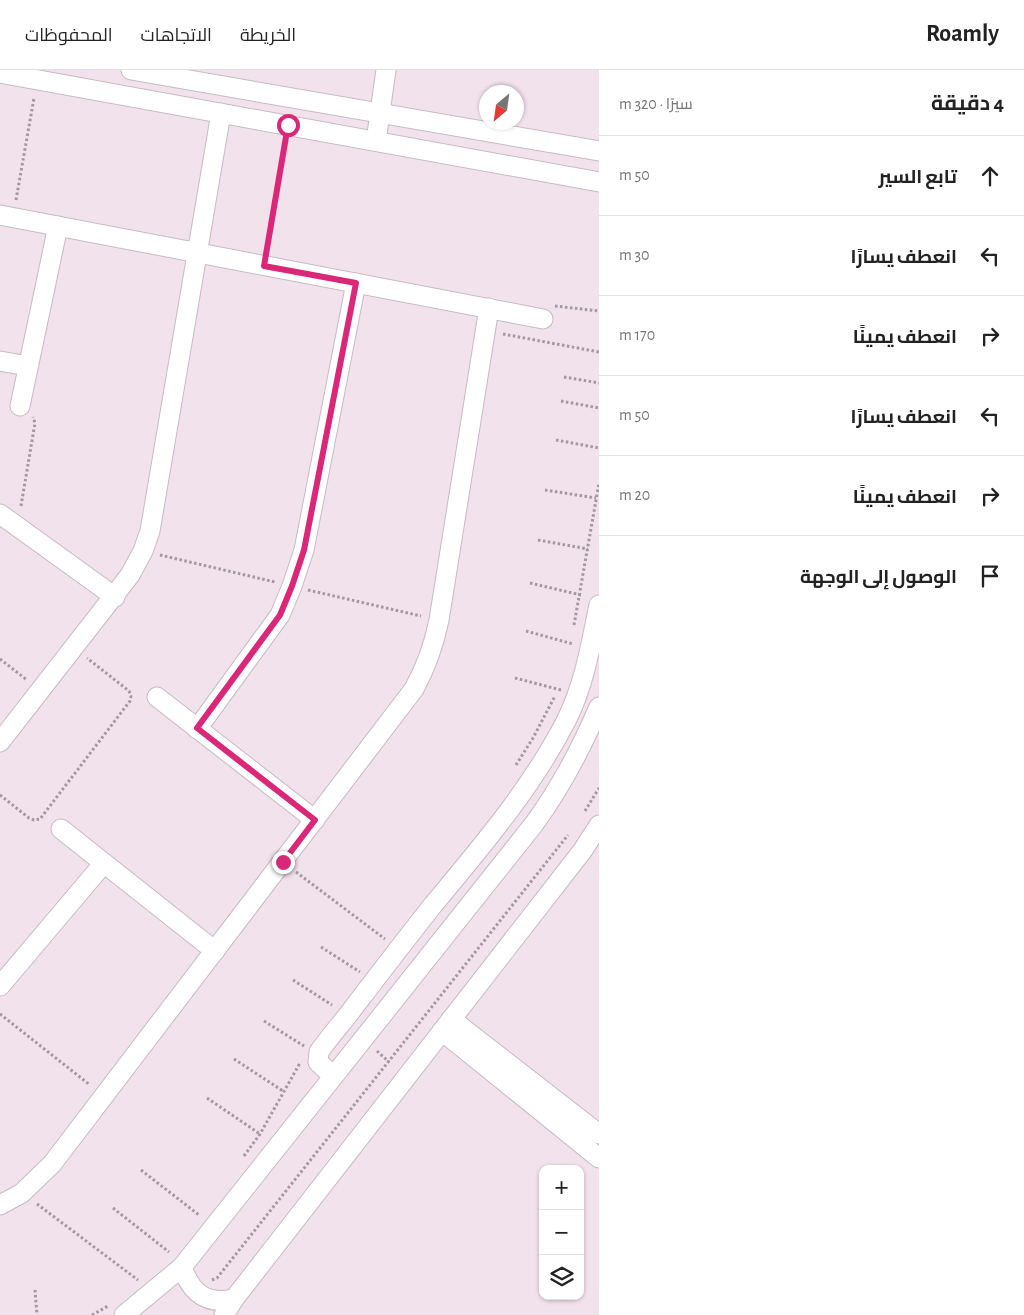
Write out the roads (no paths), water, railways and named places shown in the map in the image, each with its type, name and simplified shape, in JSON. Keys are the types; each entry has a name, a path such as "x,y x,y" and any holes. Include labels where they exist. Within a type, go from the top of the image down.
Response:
{"street":[{"path":"131,70 599,151"},
{"path":"376,142 386,70"},
{"path":"0,73 599,182"},
{"path":"0,742 115,597 143,551 155,509 221,113"},
{"path":"6,216 543,319"},
{"path":"20,406 58,226"},
{"path":"197,728 280,615 292,586 304,550 356,283"},
{"path":"0,1205 22,1193 52,1164 414,689 426,668 439,620 489,308"},
{"path":"0,360 28,366"},
{"path":"0,514 115,597"},
{"path":"333,1076 318,1062 319,1052 394,953 518,798 567,720 577,694 590,649 594,601"},
{"path":"157,697 315,820"},
{"path":"119,1308 182,1267 362,1038 507,859 554,797 575,760 599,707"},
{"path":"224,1315 234,1299 583,850 599,825"},
{"path":"62,829 215,951"},
{"path":"0,986 104,863"},
{"path":"446,1025 599,1134"},
{"path":"446,1025 599,1158"},
{"path":"182,1267 192,1288 201,1295 217,1301 234,1299"}]}
